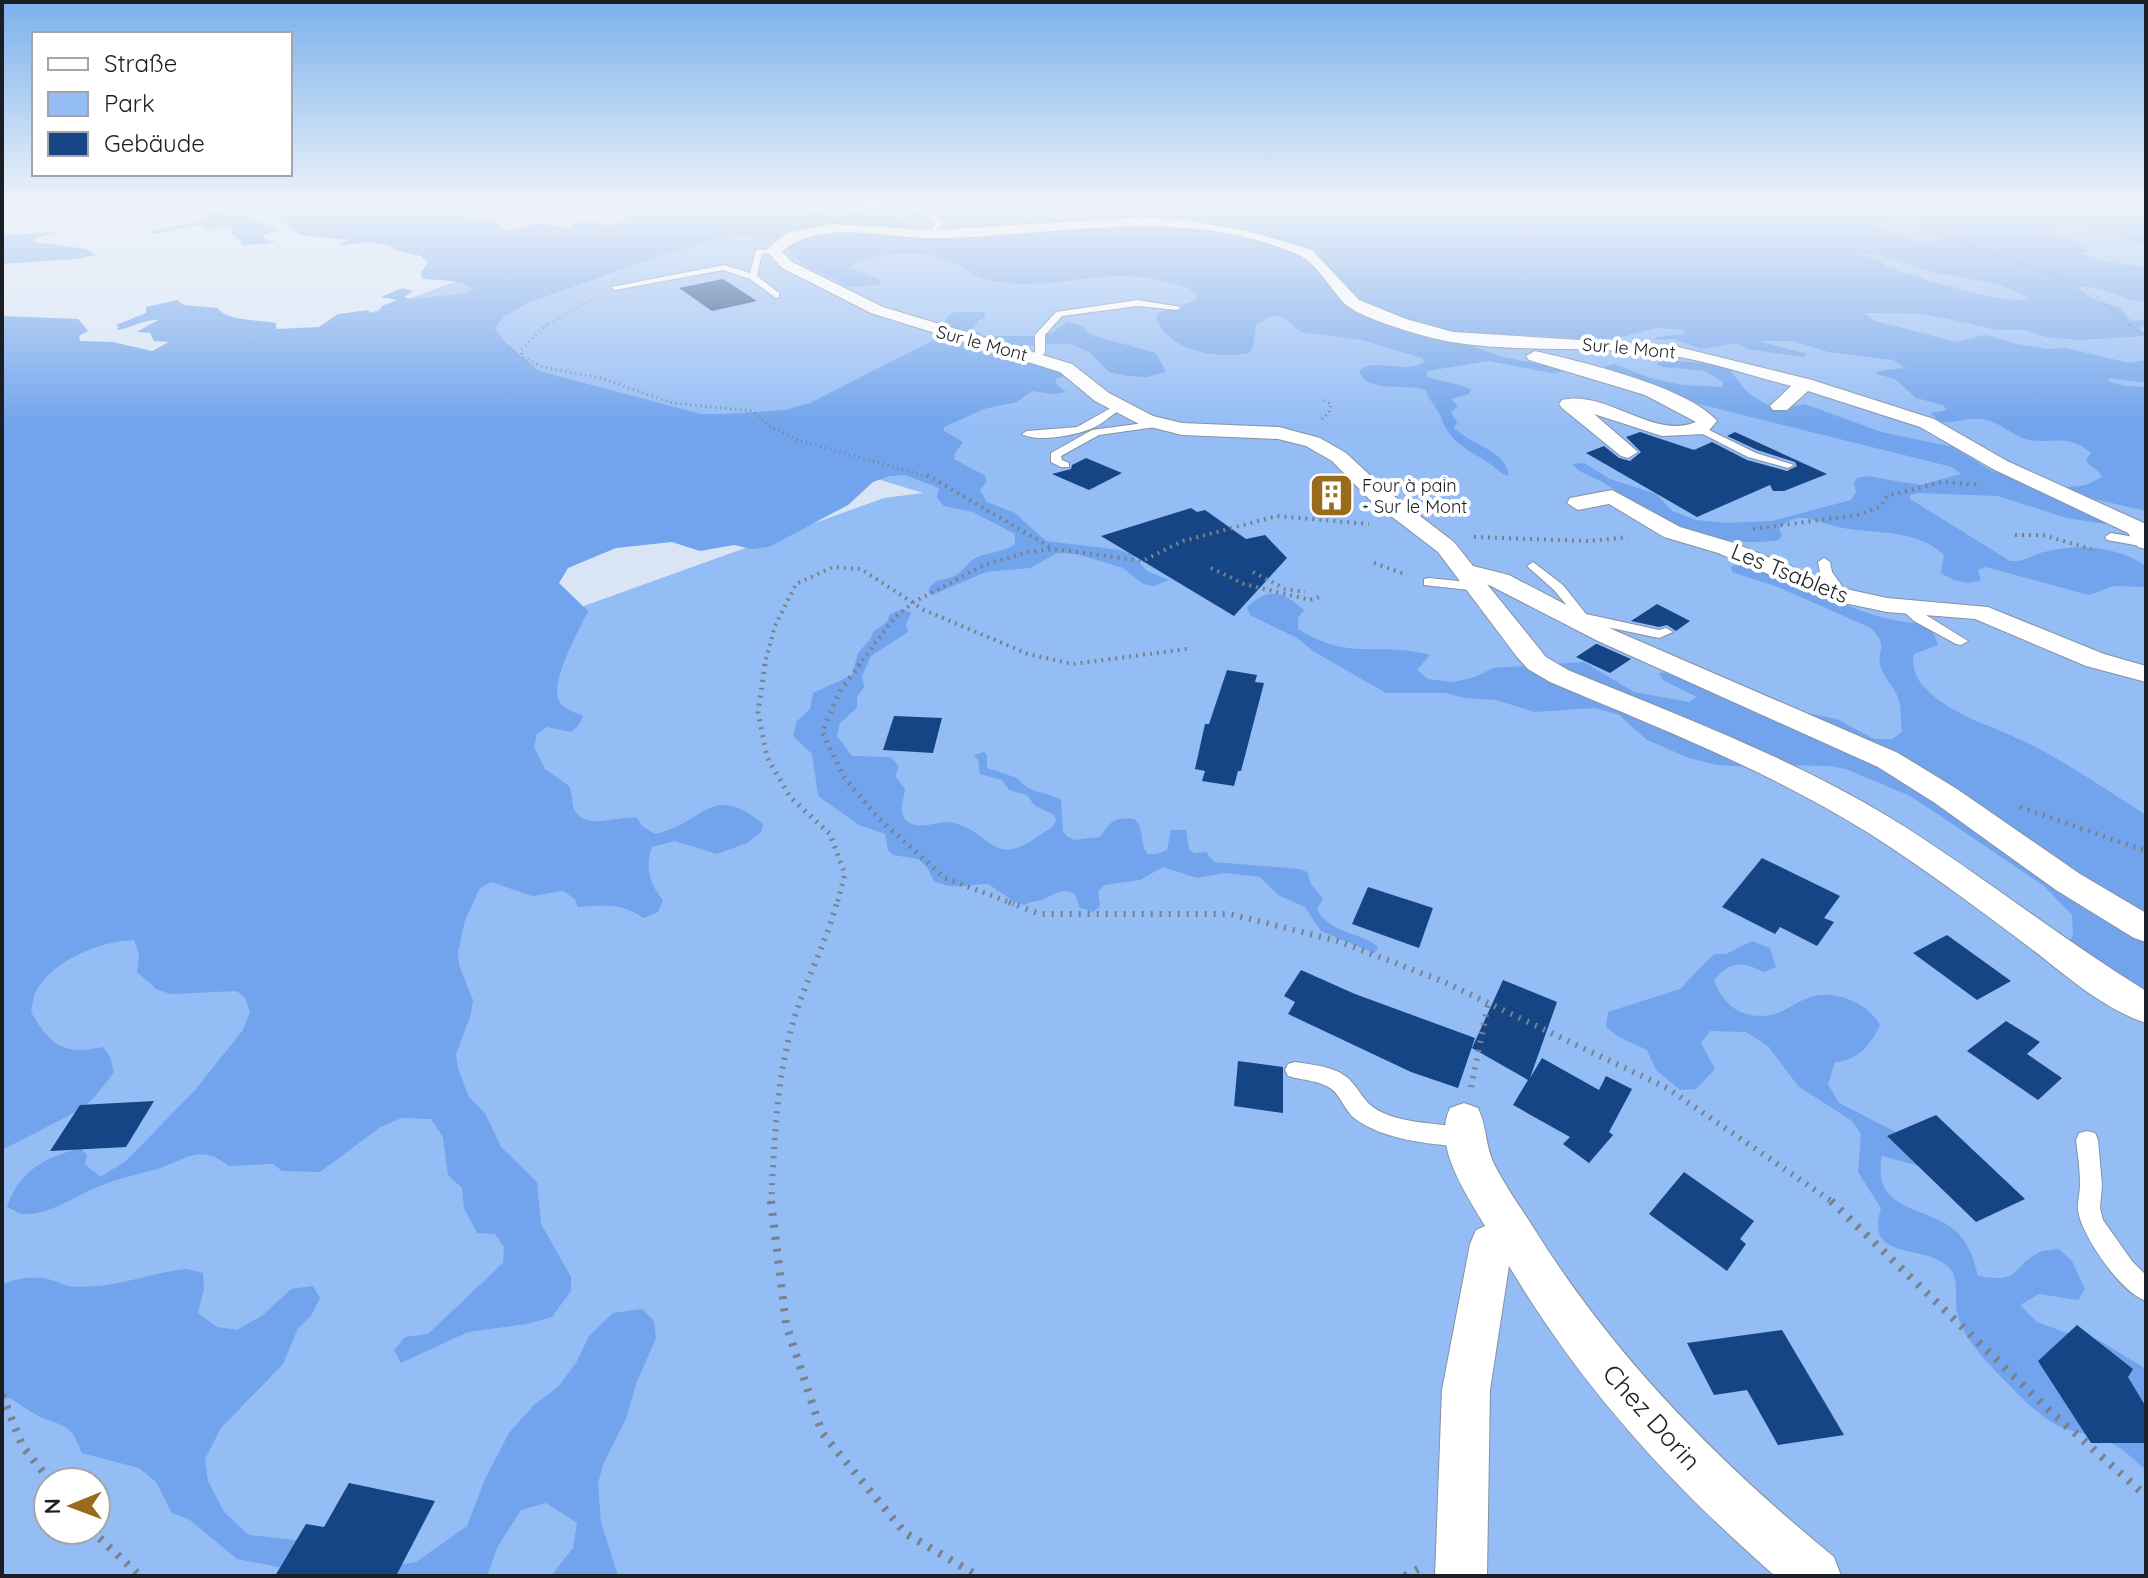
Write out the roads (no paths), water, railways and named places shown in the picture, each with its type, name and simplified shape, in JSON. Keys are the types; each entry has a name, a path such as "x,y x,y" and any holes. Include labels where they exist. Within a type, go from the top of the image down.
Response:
{"street":[{"name":"Sur le Mont","path":"815,279 885,313 1071,370 1118,407 1159,424 1199,431 1279,433 1313,442 1346,462 1378,495 1456,542 1473,580 1514,638 1546,670 1757,759 1861,815 1926,854 2087,972 2146,1009"},
{"name":"Sur le Mont","path":"1331,279 1339,290 1361,307 1424,331 1469,338 1674,351 1805,384 1927,423 1971,449 2143,531 2139,534 2146,542"},
{"path":"1469,338 1477,345 1576,365 1700,414 1707,421 1701,429 1662,430 1578,403 1569,404 1628,452"},
{"path":"1780,406 1805,384"},
{"name":"Les Tsablets","path":"1578,503 1612,497 1672,532 1718,545 1842,596 1905,606 1979,612 2095,660 2146,674"},
{"path":"1473,580 1500,580 1578,619 1888,760 1946,796 2068,882 2146,929"},
{"name":"Chez Dorin","path":"1464,1129 1476,1170 1514,1235 1589,1345 1667,1440 1815,1576"},
{"path":"1461,1576 1466,1390 1491,1244 1514,1235"}],"lane":[{"path":"615,287 661,279"},
{"path":"755,279 776,295"},
{"path":"1037,358 1040,335 1059,314 1138,303 1177,307"},
{"path":"1027,434 1076,431 1097,422 1110,409 1118,407"},
{"path":"1065,465 1057,462 1055,455 1086,435 1159,424"},
{"path":"1701,429 1752,455 1788,465"},
{"path":"2111,537 2146,542"},
{"path":"1824,562 1826,572 1842,596"},
{"path":"1533,566 1558,585 1580,613 1578,619 1659,634 1666,632"},
{"path":"1429,582 1473,580"},
{"path":"1905,606 1919,618 1961,641"},
{"path":"1295,1070 1331,1078 1362,1111 1382,1120 1423,1133 1464,1129"},
{"path":"2087,1140 2091,1185 2089,1208 2093,1224 2124,1269 2144,1289"}],"place":[{"name":"Four à pain - Sur le Mont","path":"1331,495"}]}
